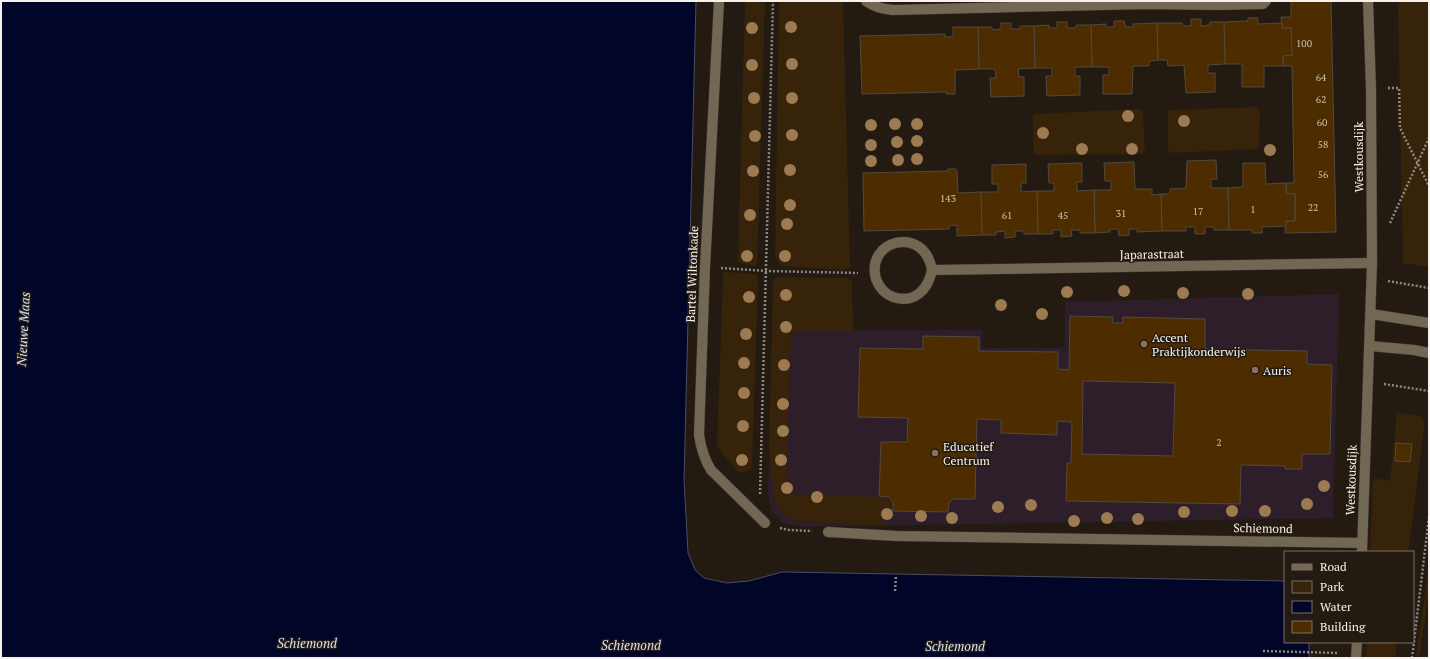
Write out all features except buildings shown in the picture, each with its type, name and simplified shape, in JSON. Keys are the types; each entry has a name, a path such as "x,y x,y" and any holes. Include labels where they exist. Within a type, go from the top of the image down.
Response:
{"street":[{"name":"Bartel Wiltonkade","path":"719,1 705,267 699,434 705,461 710,470 765,523"},
{"path":"866,1 872,6 893,10 1146,4 1263,4 1266,1"},
{"name":"Westkousdijk","path":"1362,548 1372,263 1371,89 1368,1"},
{"path":"902,241 919,247 926,253 932,270 930,280 926,288 910,298 900,298 891,296 877,283 875,264 879,255 889,246 902,241"},
{"name":"Japarastraat","path":"932,270 1372,263"},
{"path":"1371,314 1429,323"},
{"path":"1370,346 1429,353"},
{"name":"Schiemond","path":"828,532 904,536 1362,548"},
{"path":"1356,658 1357,643"}],"path":[{"path":"774,1 760,496 762,517 765,523 770,526 789,530 828,532"},
{"path":"1371,89 1399,88 1400,128 1429,186"},
{"path":"1388,227 1429,138"},
{"path":"1372,263 1384,281 1429,288"},
{"path":"705,267 767,271 875,274"},
{"path":"1368,382 1429,391"},
{"path":"1414,641 1429,517"},
{"path":"895,591 896,575"},
{"path":"1412,658 1414,643"},
{"path":"1263,651 1321,652"}],"shaded area":[{"path":"1339,294 1333,518 804,527 783,523 771,510 768,493 774,330 983,330 982,348 1065,348 1065,302"}],"green space":[{"path":"745,1 765,1 757,263 755,266 740,263 738,260"},
{"path":"779,1 843,1 850,267 846,270 782,266 775,258"},
{"path":"1398,1 1429,1 1429,267 1403,263"},
{"path":"1256,107 1260,111 1259,146 1256,149 1171,153 1168,150 1168,112 1171,110"},
{"path":"1140,109 1143,113 1145,151 1142,154 1037,155 1034,153 1033,117 1035,114"},
{"path":"725,272 756,274 758,279 752,468 749,471 738,472 717,445 723,275"},
{"path":"777,277 847,278 852,282 853,332 791,331 786,494 885,497 892,502 892,511 884,509 882,526 803,522 786,517 775,502 769,447 773,281"},
{"path":"1397,413 1421,416 1425,422 1408,551 1370,551 1373,478 1390,481"},
{"path":"1429,564 1429,591 1419,658 1416,658"},
{"path":"1367,643 1397,643 1395,658 1366,658"}],"water":[{"name":"Nieuwe Maas","path":"1,1 696,1 684,480 688,553 695,570 704,578 727,583 749,581 782,572 1284,581 1284,643 1309,643 1309,658 1,658"}],"place":[{"name":"Accent Praktijkonderwijs","path":"1144,344"},
{"name":"Auris","path":"1255,370"},
{"name":"Educatief Centrum","path":"935,453"}]}
